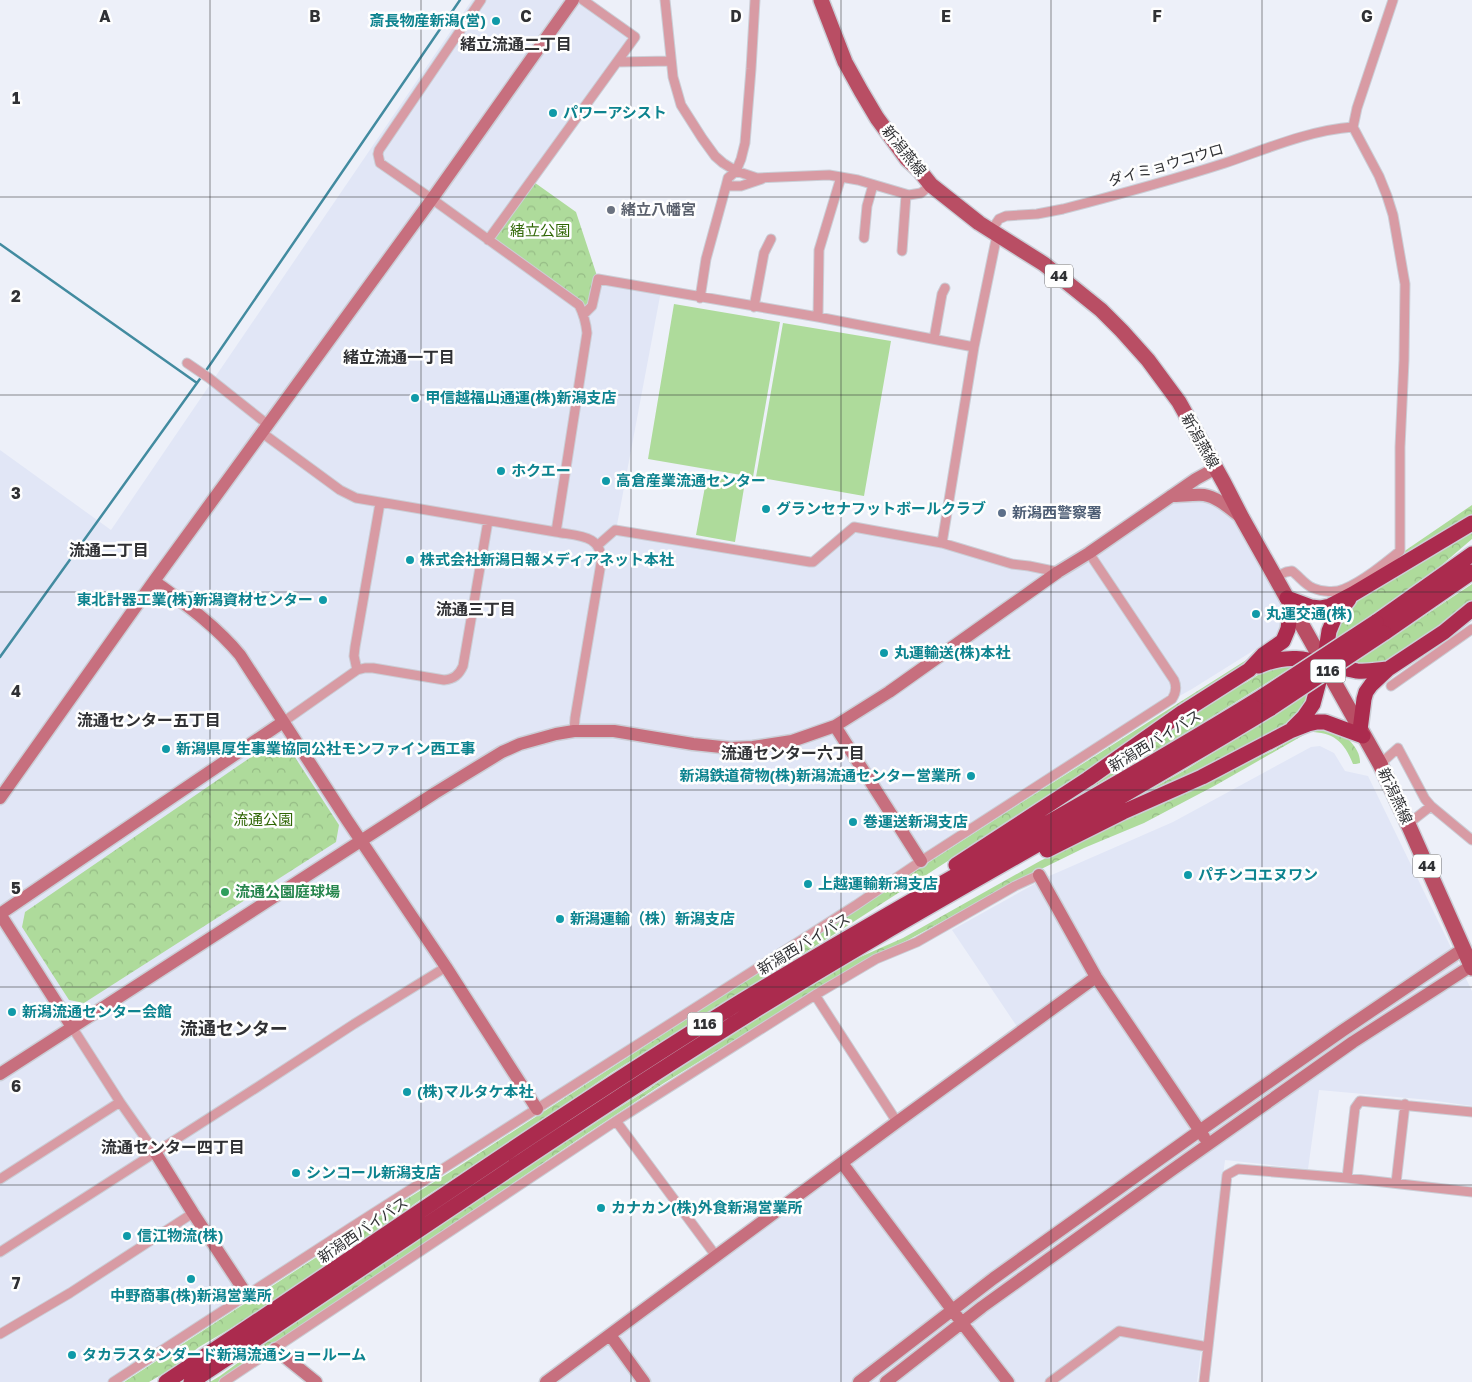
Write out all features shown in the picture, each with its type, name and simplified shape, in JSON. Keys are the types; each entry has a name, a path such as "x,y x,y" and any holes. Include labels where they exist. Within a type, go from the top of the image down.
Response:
{"highway":[{"path":"1248,670 1283,641 1288,629 1289,601 1311,607 1330,606 1472,524"},
{"name":"新潟西バイパス","path":"1380,628 1472,554"},
{"name":"新潟西バイパス","path":"166,1382 540,1130 724,1012 870,932 1193,739 1267,702 1380,628 1472,572"},
{"path":"1290,731 1304,717 1313,704 1324,663 1327,637 1339,611 1353,594"},
{"path":"870,932 1202,777 1290,731 1308,724 1326,722 1362,733 1363,704 1366,692 1371,686 1388,668 1444,632 1472,609"},
{"path":"870,932 983,846 1088,779 1183,712 1248,670 1286,657 1359,671 1388,668"},
{"name":"新潟西バイパス","path":"191,1382 548,1142 731,1025 870,932"}],"main road":[{"name":"新潟燕線","path":"821,0 845,62 877,118 907,160 919,170 931,185 978,223 1044,264 1080,291 1122,330 1148,360 1179,402 1380,764 1471,967"}],"street":[{"path":"482,0 378,154 380,163 579,306 584,314 586,333 556,532"},
{"path":"0,798 264,428 432,199 573,0"},
{"path":"488,240 634,37 584,0"},
{"path":"665,0 676,91 681,105 696,129 715,156 723,163 736,171 757,178 810,175 841,177 906,195 921,193 931,185"},
{"path":"700,298 706,259 728,178 736,171 745,143 755,0"},
{"path":"1275,577 1292,571 1311,587 1319,590 1343,589 1383,565 1400,551 1400,447 1405,284 1393,215 1387,196 1379,176 1353,127 1356,108 1393,0"},
{"path":"616,62 671,61"},
{"name":"ダイミョウコウロ","path":"994,233 999,219 1006,216 1063,210 1219,165 1309,135 1338,128 1353,127"},
{"path":"818,317 819,250 841,177"},
{"path":"726,186 740,186 766,178"},
{"path":"864,238 867,206 873,185"},
{"path":"902,251 906,195"},
{"path":"942,543 994,233"},
{"path":"754,307 764,253 771,239"},
{"path":"584,314 592,306 598,279 974,346"},
{"path":"934,339 942,294 945,288"},
{"path":"188,364 209,378 264,428 340,490 356,498 556,532 588,538 594,541 601,552 601,564 574,731"},
{"path":"0,1074 502,752 539,738 574,731 614,731 731,748 753,747 792,741 835,726 889,692 1058,572 1089,553 1196,479 1216,468"},
{"path":"1172,496 1205,495 1212,497 1242,518"},
{"path":"357,670 354,656 355,647 380,503"},
{"path":"247,1295 155,1152 120,1102 0,914 357,670 373,668 444,680 456,677 463,666 488,521"},
{"path":"598,545 615,530 813,562 854,528 942,543 1012,564 1058,572"},
{"path":"113,1382 350,1228 856,905 1172,699 1175,695 1176,685 1174,680 1089,553"},
{"path":"154,581 200,615 227,639 240,655 361,841 446,967 537,1110"},
{"path":"1391,686 1472,629"},
{"path":"835,726 921,861"},
{"path":"1380,764 1398,748 1431,806 1472,840"},
{"path":"1408,824 1431,806"},
{"path":"224,1382 616,1121 815,996 876,959 917,942 1015,886 1039,875 1096,977 1209,1144"},
{"path":"858,1382 994,1278 1342,1031 1463,949"},
{"path":"0,1252 354,1024 446,967"},
{"path":"886,1382 962,1323 1209,1144 1353,1042 1471,967"},
{"path":"546,1382 1096,977"},
{"path":"815,996 897,1122"},
{"path":"1347,1178 1355,1108 1360,1101 1472,1112"},
{"path":"0,1179 120,1102"},
{"path":"1396,1183 1404,1104"},
{"path":"616,1121 716,1256"},
{"path":"842,1163 1008,1382"},
{"path":"1204,1382 1226,1175 1238,1169 1347,1178 1472,1192"},
{"path":"0,1334 70,1293 193,1213"},
{"path":"1050,1382 1119,1331 1208,1347"},
{"path":"610,1335 644,1382"},
{"path":"275,1349 316,1382"}],"shaded area":[{"path":"472,0 580,0 635,37 488,240 598,279 661,291 616,530 810,562 854,527 1058,572 1171,496 1229,502 1275,577 1288,629 1167,703 111,1382 0,1382 0,450 111,530"},
{"path":"1320,746 1334,753 1345,771 1368,776 1472,991 1472,1106 1430,1100 1319,1090 1308,1169 1225,1160 1197,1382 550,1382 1022,1034 952,930 1047,877 1173,822 1311,747"}],"green space":[{"name":"緒立公園","path":"531,180 576,212 598,279 592,306 584,314 489,239"},
{"path":"674,304 780,322 753,477 648,459"},
{"path":"783,323 891,341 864,496 756,477"},
{"path":"707,476 745,482 735,542 696,535"},
{"path":"1472,505 1472,515 1346,591"},
{"path":"1472,528 1472,539 1437,569 1332,641 1346,608 1366,592"},
{"path":"1472,584 1472,605 1385,664 1351,665"},
{"path":"1278,640 1046,799 833,935 611,1073 423,1198 317,1272 199,1347 171,1369 149,1382 124,1382 1005,813"},
{"path":"1297,664 1189,731 1041,817 1218,696 1247,682 1272,666"},
{"path":"1316,688 1300,717 1269,737 1104,816 1187,769"},
{"path":"1335,727 1355,747 1360,763 1353,764 1346,749 1337,739 1317,732 1309,732 1144,823 1084,848 1025,877 870,959 664,1083 218,1382 210,1382 564,1142 649,1089 679,1067 849,962 903,938 1040,861 1144,810 1272,751 1310,729"},
{"name":"流通公園","path":"273,742 287,745 339,825 336,842 84,1003 69,1000 22,927 25,912"}],"waterway":[{"path":"205,372 460,0"},
{"path":"0,244 197,383"},
{"path":"0,657 202,376"}],"place":[{"name":"斎長物産新潟(営)","path":"496,21"},
{"name":"パワーアシスト","path":"553,113"},
{"name":"緒立八幡宮","path":"611,210"},
{"name":"甲信越福山通運(株)新潟支店","path":"415,398"},
{"name":"ホクエー","path":"501,471"},
{"name":"高倉産業流通センター","path":"606,481"},
{"name":"グランセナフットボールクラブ","path":"766,509"},
{"name":"新潟西警察署","path":"1002,513"},
{"name":"株式会社新潟日報メディアネット本社","path":"410,560"},
{"name":"東北計器工業(株)新潟資材センター","path":"323,600"},
{"name":"丸運交通(株)","path":"1256,614"},
{"name":"丸運輸送(株)本社","path":"884,653"},
{"name":"新潟県厚生事業協同公社モンファイン西工事","path":"166,749"},
{"name":"新潟鉄道荷物(株)新潟流通センター営業所","path":"971,776"},
{"name":"巻運送新潟支店","path":"853,822"},
{"name":"パチンコエヌワン","path":"1188,875"},
{"name":"上越運輸新潟支店","path":"808,884"},
{"name":"流通公園庭球場","path":"225,892"},
{"name":"新潟運輸（株）新潟支店","path":"560,919"},
{"name":"新潟流通センター会館","path":"12,1012"},
{"name":"(株)マルタケ本社","path":"407,1092"},
{"name":"シンコール新潟支店","path":"296,1173"},
{"name":"カナカン(株)外食新潟営業所","path":"601,1208"},
{"name":"信江物流(株)","path":"127,1236"},
{"name":"中野商事(株)新潟営業所","path":"191,1279"},
{"name":"タカラスタンダード新潟流通ショールーム","path":"72,1355"}],"district":[{"name":"緒立流通二丁目","path":"516,44"},
{"name":"緒立流通一丁目","path":"399,357"},
{"name":"流通二丁目","path":"109,550"},
{"name":"流通三丁目","path":"476,609"},
{"name":"流通センター五丁目","path":"149,720"},
{"name":"流通センター六丁目","path":"793,753"},
{"name":"流通センター","path":"234,1029"},
{"name":"流通センター四丁目","path":"173,1147"}]}
